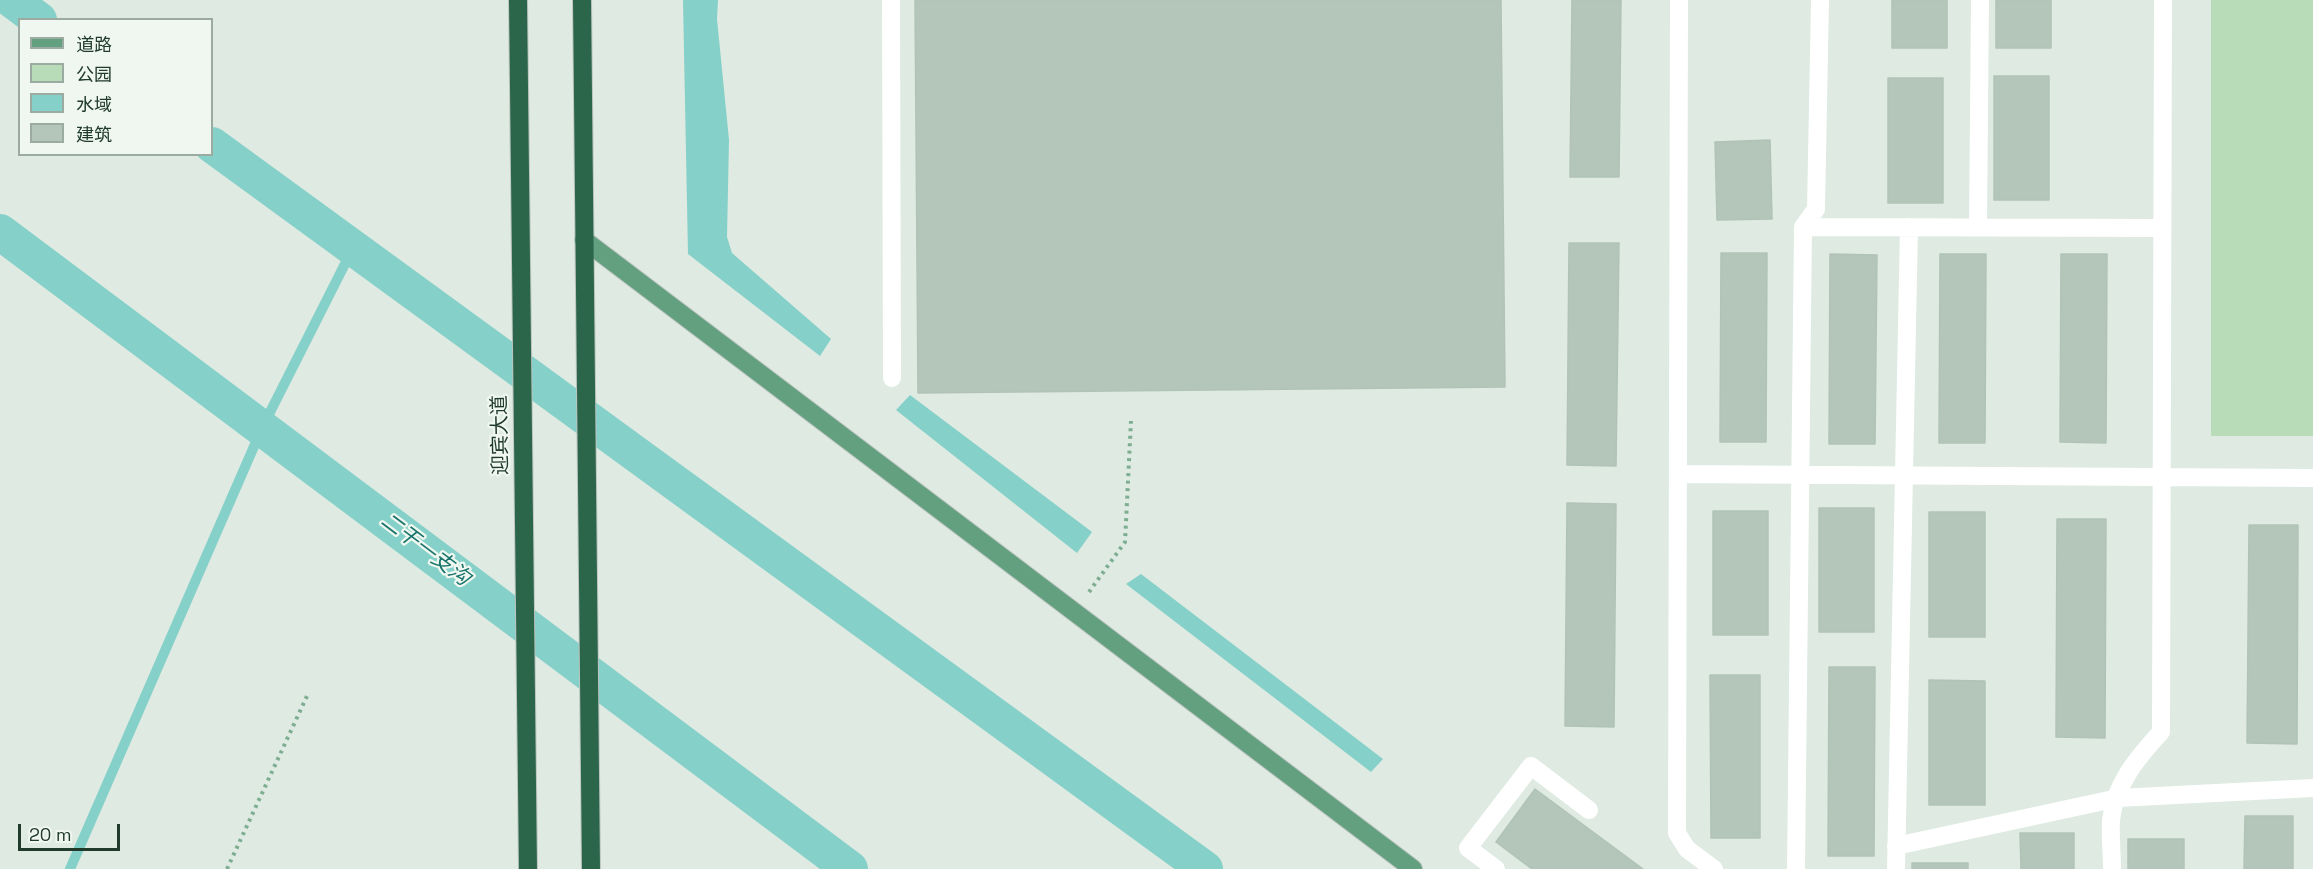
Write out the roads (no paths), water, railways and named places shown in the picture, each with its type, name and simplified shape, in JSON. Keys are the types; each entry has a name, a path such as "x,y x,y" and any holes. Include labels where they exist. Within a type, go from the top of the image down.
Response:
{"highway":[{"name":"迎宾大道","path":"518,0 528,869"},
{"path":"582,0 591,869"}],"main road":[{"path":"584,240 1413,869"}],"lane":[{"path":"891,0 892,378"},
{"path":"1679,0 1677,833 1687,849 1714,869"},
{"path":"1796,869 1803,227 1816,210 1820,0"},
{"path":"1978,228 1980,0"},
{"path":"2112,869 2111,819 2128,770 2162,732 2163,0"},
{"path":"1803,227 2162,228"},
{"path":"1896,869 1909,227"},
{"path":"1678,474 2313,478"},
{"path":"1496,869 1476,863 1468,848 1531,766 1589,810"},
{"path":"1896,846 2118,798 2313,788"}],"water":[{"path":"683,0 718,0 717,19 729,140 727,237 732,253 831,339 820,356 688,254"},
{"path":"910,395 1092,532 1077,553 896,410"},
{"path":"1141,574 1383,759 1371,772 1126,584"}],"waterway":[{"path":"12,0 36,18"},
{"path":"213,146 1205,869"},
{"name":"二干一支沟","path":"0,232 850,869"},
{"path":"70,869 262,428 353,248"}]}
